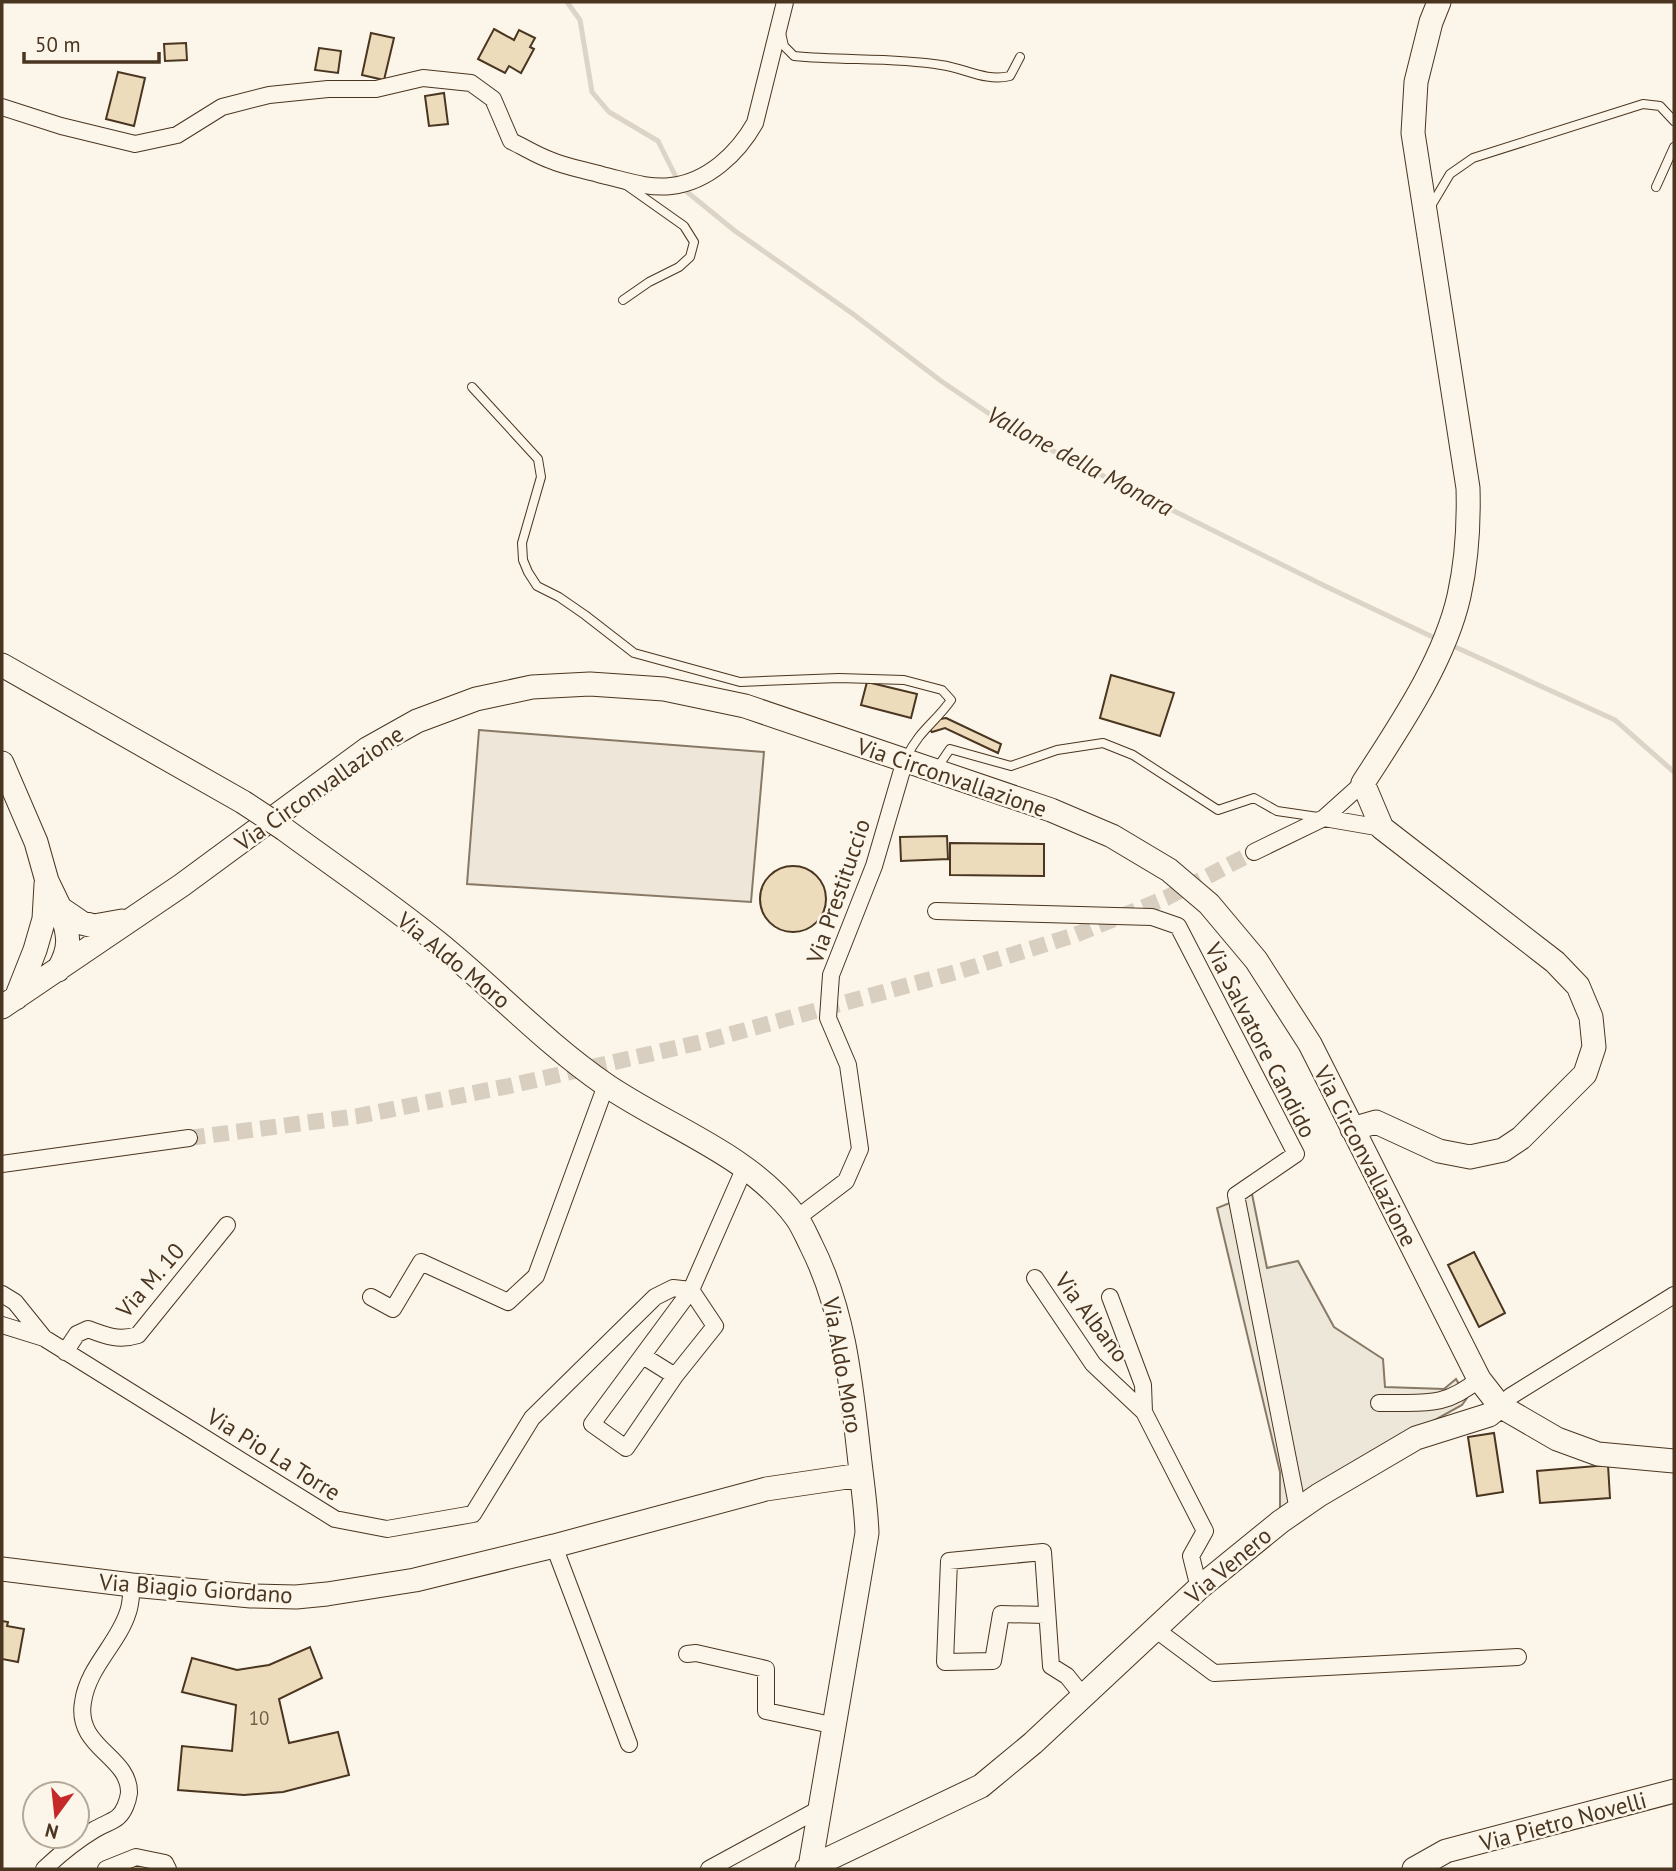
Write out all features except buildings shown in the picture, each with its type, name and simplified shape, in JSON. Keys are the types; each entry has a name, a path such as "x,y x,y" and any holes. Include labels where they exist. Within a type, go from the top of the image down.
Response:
{"street":[{"path":"2,107 61,126 135,144 177,135 222,107 269,95 328,89 376,89 423,78 471,83 493,99 511,141 552,162 642,185 670,187 691,182 719,166 746,139 755,123 786,2"},
{"path":"1254,852 1324,818 1363,783 1421,688 1448,628 1458,597 1469,534 1468,488 1413,133 1419,70 1439,2"},
{"name":"Via Aldo Moro","path":"2,665 243,802 284,829 436,941 562,1051 606,1085 745,1167 783,1202 797,1219 824,1273 841,1326 852,1393 867,1533 836,1726 808,1868"},
{"name":"Via Circonvallazione","path":"9,1002 181,885 367,749 417,721 476,699 531,687 590,684 664,690 745,706 1051,810 1112,836 1169,870 1209,904 1256,960 1310,1044 1479,1379 1500,1406 1557,1440 1598,1454 1674,1461"},
{"name":"Via Prestituccio","path":"797,1219 846,1181 860,1149 848,1065 828,1018 831,975 874,866 905,761"},
{"path":"2,763 36,842 47,881 52,913 9,1002"},
{"path":"1363,783 1382,828"},
{"path":"1324,818 1382,828 1555,962 1578,986 1591,1017 1594,1047 1585,1074 1521,1138 1503,1150 1470,1157 1439,1151 1376,1122 1352,1129"},
{"name":"Via Salvatore Candido","path":"936,911 1152,917 1178,926 1296,1154 1236,1195 1298,1510"},
{"path":"52,913 94,926 125,921"},
{"path":"52,913 67,929 68,948 58,971"},
{"path":"371,1297 393,1309 421,1262 508,1302 536,1276 606,1085"},
{"path":"2,1164 189,1138"},
{"path":"691,1290 715,1326 675,1376 626,1448 592,1424 691,1290 745,1167"},
{"name":"Via M. 10","path":"65,1352 77,1334 88,1329 125,1339 138,1335 227,1225"},
{"name":"Via Albano","path":"1035,1278 1093,1364 1144,1412 1205,1531 1191,1556 1199,1588"},
{"name":"Via Pio La Torre","path":"44,1338 335,1519 387,1529 473,1514 532,1418 655,1297 673,1288 691,1290"},
{"path":"2,1294 15,1302 44,1338"},
{"name":"Via Venero","path":"808,1868 981,1787 1033,1743 1199,1588 1298,1510 1416,1438 1489,1415 1511,1396 1674,1295"},
{"name":"Via Albano","path":"1110,1297 1143,1385 1144,1412"},
{"path":"2,1325 44,1338"},
{"path":"643,1356 675,1376"},
{"path":"1380,1403 1439,1402 1464,1391 1479,1379"},
{"name":"Via Biagio Giordano","path":"2,1569 132,1585 251,1596 296,1597 415,1580 766,1489 861,1475"},
{"path":"554,1546 629,1744"},
{"path":"1046,1615 1001,1614 993,1661 945,1662 949,1561 1043,1552 1051,1666 1067,1676 1083,1696"},
{"path":"44,1869 69,1847 119,1817 126,1805 128,1784 125,1774 92,1741 84,1723 82,1703 97,1664 128,1612 132,1585"},
{"path":"1154,1629 1214,1673 1518,1657"},
{"path":"687,1654 696,1653 766,1669 766,1711 836,1726"},
{"name":"Via Pietro Novelli","path":"1414,1869 1446,1852 1674,1791"},
{"path":"709,1869 821,1808"},
{"path":"106,1869 136,1857 165,1863 168,1869"}],"lane":[{"path":"780,23 784,46 793,56 940,64 999,79 1010,76 1020,57"},
{"path":"1426,215 1450,174 1473,158 1643,104 1660,106 1674,121"},
{"path":"1656,187 1674,147"},
{"path":"618,179 684,226 694,242 690,257 679,267 649,282 623,300"},
{"path":"472,387 538,459 541,477 522,542 523,560 537,586 577,609 634,653 660,662 740,682 839,677 904,680 942,690 951,700 915,739 905,761"},
{"path":"935,771 950,749 1011,766 1056,750 1102,743 1133,755 1218,810 1254,799 1277,811 1324,818"}],"shaded area":[{"path":"479,730 764,752 751,902 467,884"},
{"path":"1252,1194 1267,1268 1298,1261 1334,1327 1383,1359 1385,1387 1444,1389 1456,1379 1467,1398 1462,1405 1395,1442 1280,1522 1280,1472 1217,1208"}],"waterway":[{"name":"Vallone della Monara","path":"567,2 580,20 592,92 609,112 658,141 681,187 735,231 853,314 941,381 1019,434 1439,640"},
{"name":"Vallone della Monara","path":"1451,645 1615,720 1674,772"}],"tunnel":[{"path":"189,1138 358,1116 509,1086 702,1042 960,971 1075,935 1166,898 1254,852"}]}
